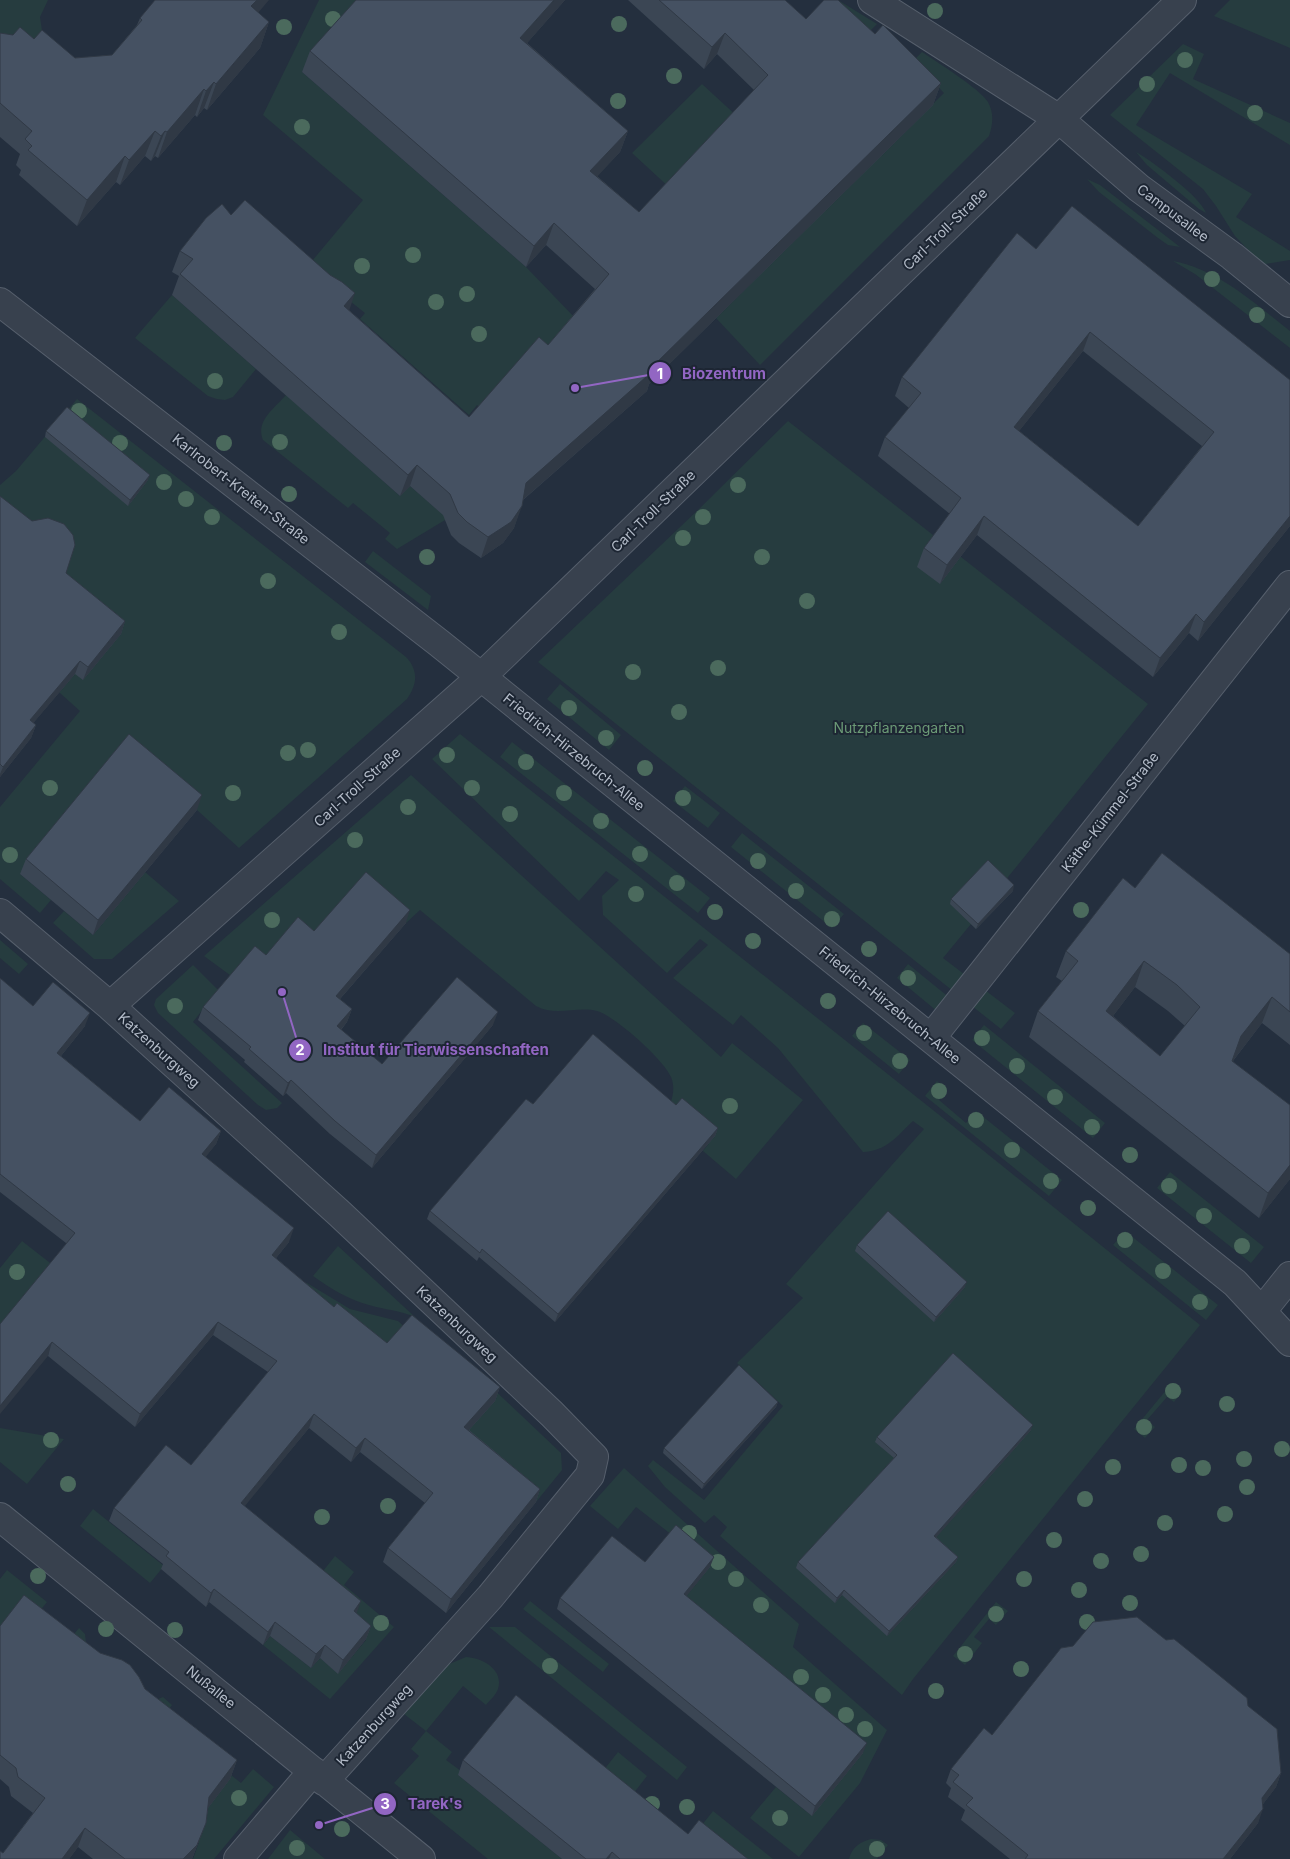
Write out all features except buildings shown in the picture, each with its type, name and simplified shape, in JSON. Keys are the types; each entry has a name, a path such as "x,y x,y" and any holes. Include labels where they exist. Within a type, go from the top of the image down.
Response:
{"street":[{"name":"Campusallee","path":"872,0 1059,119 1139,188 1232,256 1290,303"},
{"name":"Carl-Troll-Straße","path":"110,1006 481,677 1182,0"},
{"name":"Karlrobert-Kreiten-Straße","path":"0,302 439,642 481,677"},
{"name":"Käthe-Kümmel-Straße","path":"931,1038 1290,585"},
{"name":"Friedrich-Hirzebruch-Allee","path":"481,677 1235,1283 1290,1342"},
{"name":"Katzenburgweg","path":"0,913 110,1006 377,1249 552,1414 594,1457 590,1475 510,1573 319,1776"},
{"path":"1262,1311 1290,1276"},
{"name":"Nußallee","path":"0,1517 421,1859"},
{"path":"238,1859 319,1776"}],"green space":[{"path":"0,0 48,0 40,17 47,64 0,65"},
{"path":"319,0 367,0 302,72 526,267 577,320 485,412 477,405 469,415 360,319 365,313 307,267 363,200 263,115"},
{"path":"838,0 877,24 864,37"},
{"path":"1230,0 1290,0 1290,48 1214,16"},
{"path":"1183,44 1204,54 1193,79 1290,123 1290,145 1170,73 1136,125 1252,194 1236,217 1290,251 1290,260 1265,264 1254,256 1235,236 1203,189 1110,115"},
{"path":"922,52 968,83 988,102 992,119 989,136 760,365 716,318 944,93 913,61"},
{"path":"702,84 739,118 671,189 632,153"},
{"path":"1136,152 1186,189 1206,213 1147,165"},
{"path":"1087,179 1100,185 1180,247 1168,245 1158,238 1099,192"},
{"path":"1173,261 1190,265 1220,279 1249,298 1290,331 1290,348 1195,274"},
{"path":"172,295 256,369 233,397 225,400 208,396 135,338"},
{"path":"286,395 400,496 410,486 440,512 446,507 445,520 397,549 385,539 390,533 353,503 348,508 263,440 261,433 267,415"},
{"path":"77,399 406,657 415,672 415,683 407,699 239,848 197,810 20,874 51,900 40,913 0,879 0,807 80,711 0,639 0,485 16,471"},
{"name":"Nutzpflanzengarten","path":"788,421 1148,704 1004,882 1012,891 976,929 971,924 943,958 1015,1013 1001,1029 538,662 699,509"},
{"path":"373,551 431,596 428,610 365,562"},
{"path":"560,684 621,735 609,750 547,699"},
{"path":"460,734 1200,1325 902,1695 720,1536 727,1527 714,1515 705,1523 665,1487 648,1466 653,1460 704,1500 783,1406 737,1363 803,1298 786,1284 924,1129 913,1121 885,1146 863,1152 778,1048 741,1015 733,1025 673,978 708,945 700,939 667,973 603,915 602,896 619,880 606,871 579,901 432,759"},
{"path":"512,742 710,898 698,913 500,757"},
{"path":"411,775 721,1057 732,1043 803,1100 736,1179 703,1151 714,1136 666,1113 673,1095 671,1077 659,1060 626,1029 597,1011 551,1011 536,1006 420,910 406,923 361,885 309,944 280,945 234,978 204,956"},
{"path":"685,786 720,813 708,828 673,801"},
{"path":"742,833 844,914 832,928 731,847"},
{"path":"145,872 179,901 112,959 94,959 53,923 64,911 93,935"},
{"path":"0,940 28,964 19,974 0,958"},
{"path":"908,964 956,1003 944,1017 897,978"},
{"path":"193,965 218,990 193,1022 282,1103 277,1108 266,1110 258,1105 158,1013 154,1005 156,999"},
{"path":"863,1023 910,1060 899,1074 852,1036"},
{"path":"984,1025 1105,1123 1093,1138 972,1040"},
{"path":"937,1081 947,1090 939,1100 966,1123 976,1111 1062,1180 1049,1196 925,1096"},
{"path":"1170,1172 1264,1247 1251,1263 1157,1188"},
{"path":"1125,1231 1218,1305 1206,1320 1113,1245"},
{"path":"22,1241 54,1266 0,1331 0,1268"},
{"path":"338,1246 415,1317 354,1300 313,1276"},
{"path":"307,1283 350,1309 398,1321 407,1329 386,1352 298,1295"},
{"path":"447,1345 561,1453 562,1470 536,1502 473,1452"},
{"path":"1172,1383 1183,1391 1174,1402 1167,1397 1147,1420 1155,1427 1145,1438 1134,1429"},
{"path":"0,1428 64,1439 27,1484 0,1462"},
{"path":"624,1468 799,1624 793,1647 887,1730 860,1783 799,1857 750,1818 776,1787 812,1816 680,1604 672,1535 636,1507 618,1529 590,1506"},
{"path":"93,1509 164,1566 150,1583 80,1526"},
{"path":"335,1556 354,1572 344,1585 394,1627 330,1699 263,1645 270,1636 311,1668 320,1658 338,1673 366,1640 315,1581"},
{"path":"7,1570 47,1602 34,1618 66,1644 79,1628 85,1634 89,1670 0,1636 0,1579"},
{"path":"530,1601 609,1664 603,1672 523,1609"},
{"path":"996,1602 1008,1611 996,1625 989,1619 974,1637 982,1643 965,1665 953,1656"},
{"path":"489,1627 515,1627 687,1767 677,1780"},
{"path":"466,1657 485,1662 495,1670 499,1682 498,1689 486,1705 463,1686 426,1731 404,1714 447,1665"},
{"path":"163,1697 172,1705 161,1719 241,1783 253,1769 274,1787 214,1859 193,1859 199,1842 144,1705"},
{"path":"426,1731 452,1752 446,1760 461,1771 458,1775 562,1859 488,1859 394,1783 419,1756 411,1749"},
{"path":"618,1752 647,1776 626,1803 603,1771"},
{"path":"713,1811 773,1859 724,1859 694,1835"},
{"path":"290,1830 325,1859 268,1859"},
{"path":"871,1839 881,1840 888,1845 877,1859 849,1859 852,1851 857,1846"}],"place":[{"name":"Biozentrum","path":"575,388"},
{"name":"Institut für Tierwissenschaften","path":"282,992"},
{"name":"Tarek's","path":"319,1825"}]}
